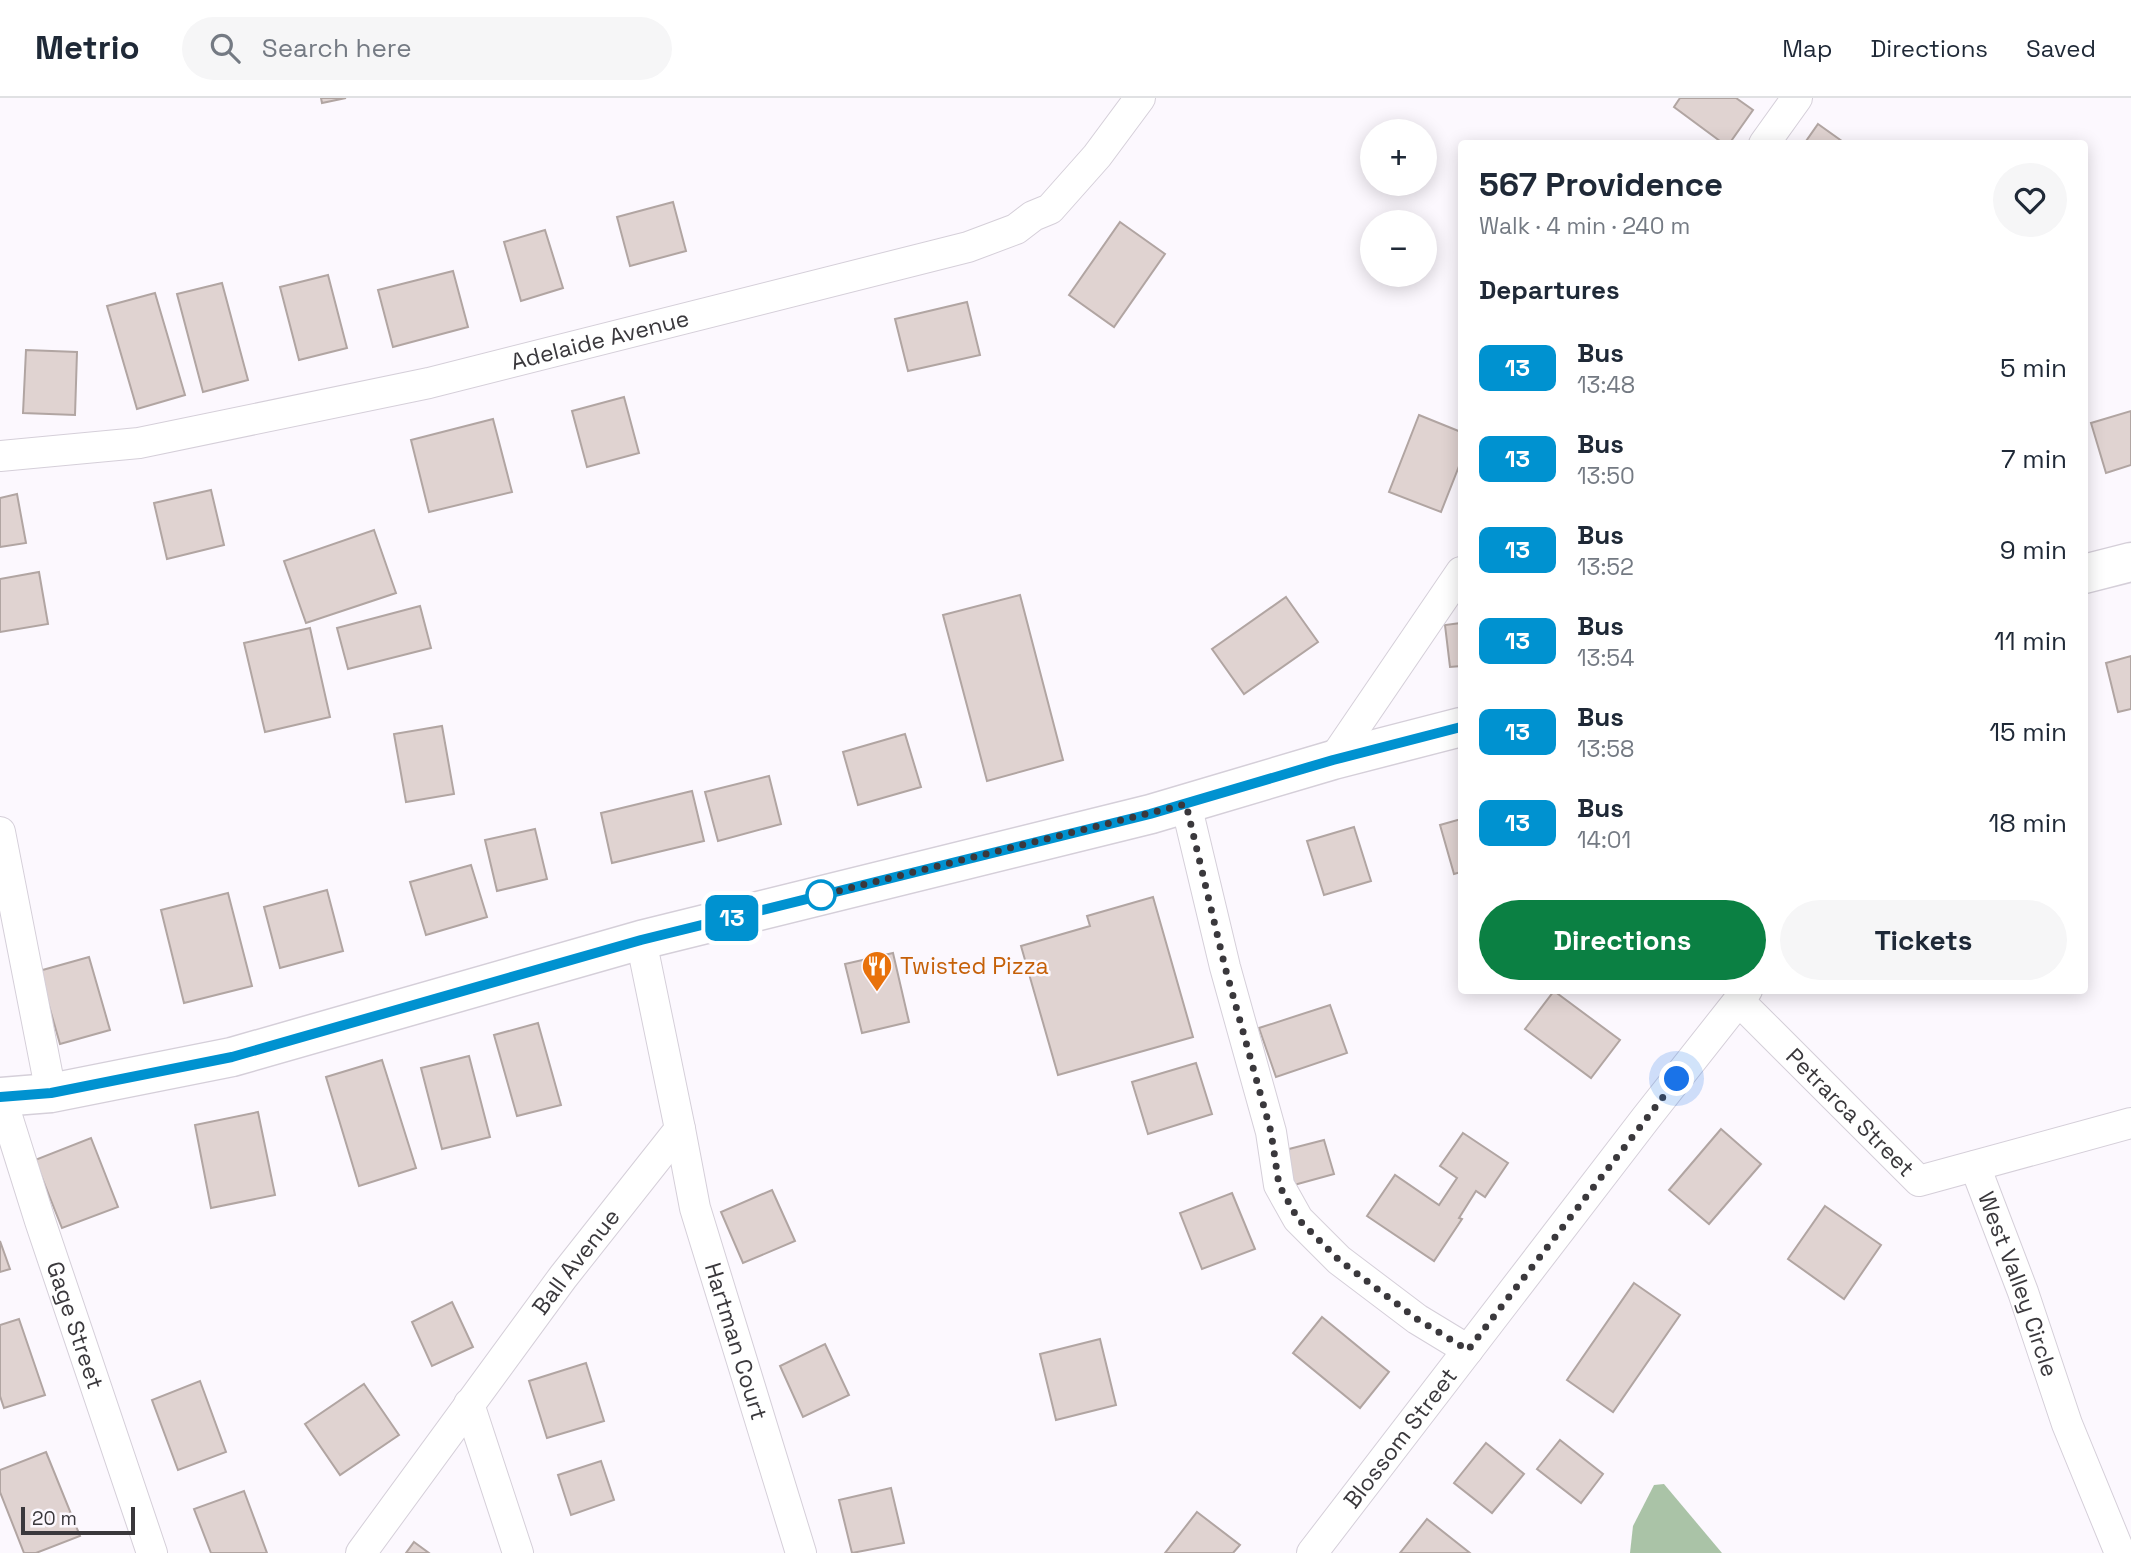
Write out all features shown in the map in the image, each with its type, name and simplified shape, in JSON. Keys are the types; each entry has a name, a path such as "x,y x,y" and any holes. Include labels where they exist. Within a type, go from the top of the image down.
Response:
{"main road":[{"path":"2088,573 2131,562"},
{"path":"1,1097 51,1093 232,1057 641,940 1186,804 1333,760 1458,728"}],"street":[{"name":"Adelaide Avenue","path":"0,456 139,443 429,383 968,247 1016,229 1033,216 1050,209 1097,156 1140,98"},
{"path":"1766,140 1797,98"},
{"path":"1333,760 1458,576"},
{"path":"1186,804 1225,967 1271,1132 1279,1185 1298,1219 1339,1260 1417,1319 1468,1350"},
{"path":"0,832 51,1093"},
{"path":"641,940 680,1129"},
{"name":"Blossom Street","path":"1312,1553 1646,1118 1744,996"},
{"name":"Petrarca Street","path":"1744,996 1919,1181 1975,1166"},
{"name":"Gage Street","path":"1,1097 40,1222 152,1553"},
{"name":"West Valley Circle","path":"2120,1553 2067,1424 2023,1292 1975,1166 2131,1123"},
{"name":"Ball Avenue","path":"361,1553 563,1277 680,1129"},
{"name":"Hartman Court","path":"680,1129 695,1208 801,1553"},
{"path":"469,1404 518,1553"}],"green space":[{"path":"1664,1484 1722,1553 1630,1553 1633,1526 1654,1485"}],"building":[{"path":"321,98 346,98 322,103"},
{"path":"1680,98 1736,98 1753,110 1732,140 1719,140 1674,107"},
{"path":"1818,124 1840,140 1807,140"},
{"path":"673,202 686,251 630,266 617,217"},
{"path":"1120,222 1165,254 1114,327 1069,295"},
{"path":"545,230 563,288 521,301 504,242"},
{"path":"453,271 468,327 393,347 378,290"},
{"path":"328,275 347,348 299,360 280,287"},
{"path":"222,283 248,380 203,392 177,294"},
{"path":"155,293 185,395 137,409 107,306"},
{"path":"967,302 980,355 908,371 895,319"},
{"path":"26,350 77,352 75,415 23,413"},
{"path":"624,397 639,453 587,467 572,411"},
{"path":"2131,411 2131,465 2106,473 2091,423"},
{"path":"1419,415 1458,431 1458,469 1441,512 1389,492"},
{"path":"493,419 512,492 429,512 411,440"},
{"path":"211,490 224,545 167,559 154,503"},
{"path":"17,494 26,543 0,547 0,498"},
{"path":"374,530 396,593 306,623 284,561"},
{"path":"39,572 48,624 0,632 0,579"},
{"path":"1020,595 1063,760 987,781 943,615"},
{"path":"1286,597 1318,642 1244,694 1212,649"},
{"path":"420,606 431,648 348,669 337,628"},
{"path":"1458,623 1458,666 1450,667 1445,625"},
{"path":"310,628 330,717 265,732 244,643"},
{"path":"2131,656 2131,709 2118,712 2106,663"},
{"path":"442,726 454,794 406,802 394,734"},
{"path":"905,734 921,787 858,805 843,752"},
{"path":"769,776 781,824 718,841 705,792"},
{"path":"692,791 704,841 612,863 601,813"},
{"path":"1458,820 1458,873 1454,874 1440,825"},
{"path":"1354,827 1371,881 1324,895 1307,841"},
{"path":"535,829 547,879 497,891 485,840"},
{"path":"471,865 487,917 426,935 410,882"},
{"path":"327,890 343,951 280,968 264,907"},
{"path":"228,893 252,986 184,1003 161,910"},
{"path":"1153,897 1193,1037 1058,1075 1021,946 1090,926 1087,916"},
{"name":"Twisted Pizza","path":"893,953 909,1022 862,1033 845,964"},
{"path":"89,957 110,1030 60,1044 39,971"},
{"path":"1552,994 1558,994 1620,1040 1591,1078 1525,1029"},
{"path":"1330,1005 1347,1053 1276,1077 1259,1028"},
{"path":"538,1023 561,1105 517,1116 494,1035"},
{"path":"469,1056 490,1137 442,1149 421,1068"},
{"path":"382,1060 416,1168 359,1186 326,1077"},
{"path":"1196,1063 1212,1114 1148,1134 1132,1082"},
{"path":"258,1112 275,1195 211,1208 195,1125"},
{"path":"1721,1129 1761,1164 1709,1224 1669,1190"},
{"path":"1463,1133 1508,1163 1485,1197 1476,1191 1459,1218 1462,1219 1434,1261 1367,1216 1395,1175 1439,1205 1457,1178 1440,1166"},
{"path":"91,1138 118,1207 62,1228 35,1160"},
{"path":"1324,1140 1334,1174 1294,1185 1285,1150"},
{"path":"772,1190 795,1241 743,1263 721,1212"},
{"path":"1232,1193 1255,1249 1202,1269 1180,1213"},
{"path":"1825,1206 1881,1245 1844,1299 1788,1259"},
{"path":"0,1241 10,1269 0,1272"},
{"path":"1634,1283 1680,1315 1613,1412 1567,1380"},
{"path":"452,1302 473,1347 432,1366 412,1322"},
{"path":"1322,1317 1389,1372 1360,1408 1293,1353"},
{"path":"19,1319 45,1395 4,1408 0,1396 0,1325"},
{"path":"1100,1339 1116,1405 1056,1420 1040,1354"},
{"path":"825,1344 849,1395 803,1417 780,1366"},
{"path":"586,1363 604,1421 547,1438 529,1381"},
{"path":"200,1381 226,1452 178,1470 152,1400"},
{"path":"364,1384 399,1435 340,1475 305,1424"},
{"path":"1560,1440 1603,1474 1581,1503 1537,1469"},
{"path":"1486,1443 1524,1474 1492,1513 1454,1483"},
{"path":"46,1452 80,1536 36,1553 24,1553 0,1492 0,1470"},
{"path":"601,1461 614,1500 571,1515 558,1475"},
{"path":"891,1488 904,1543 852,1553 839,1500"},
{"path":"244,1491 267,1553 211,1553 194,1509"},
{"path":"1197,1512 1240,1545 1233,1553 1165,1553"},
{"path":"1427,1519 1470,1553 1400,1553"},
{"path":"414,1542 429,1553 406,1553"}],"bus line":[{"name":"13","path":"0,1097 51,1093 232,1057 641,940 1150,814 1333,760 1458,728"}],"place":[{"name":"Twisted Pizza","path":"877,993"}],"route":[{"path":"821,895 818,896 1186,804 1225,967 1271,1132 1279,1185 1298,1219 1339,1260 1417,1319 1468,1350 1677,1079"}]}
